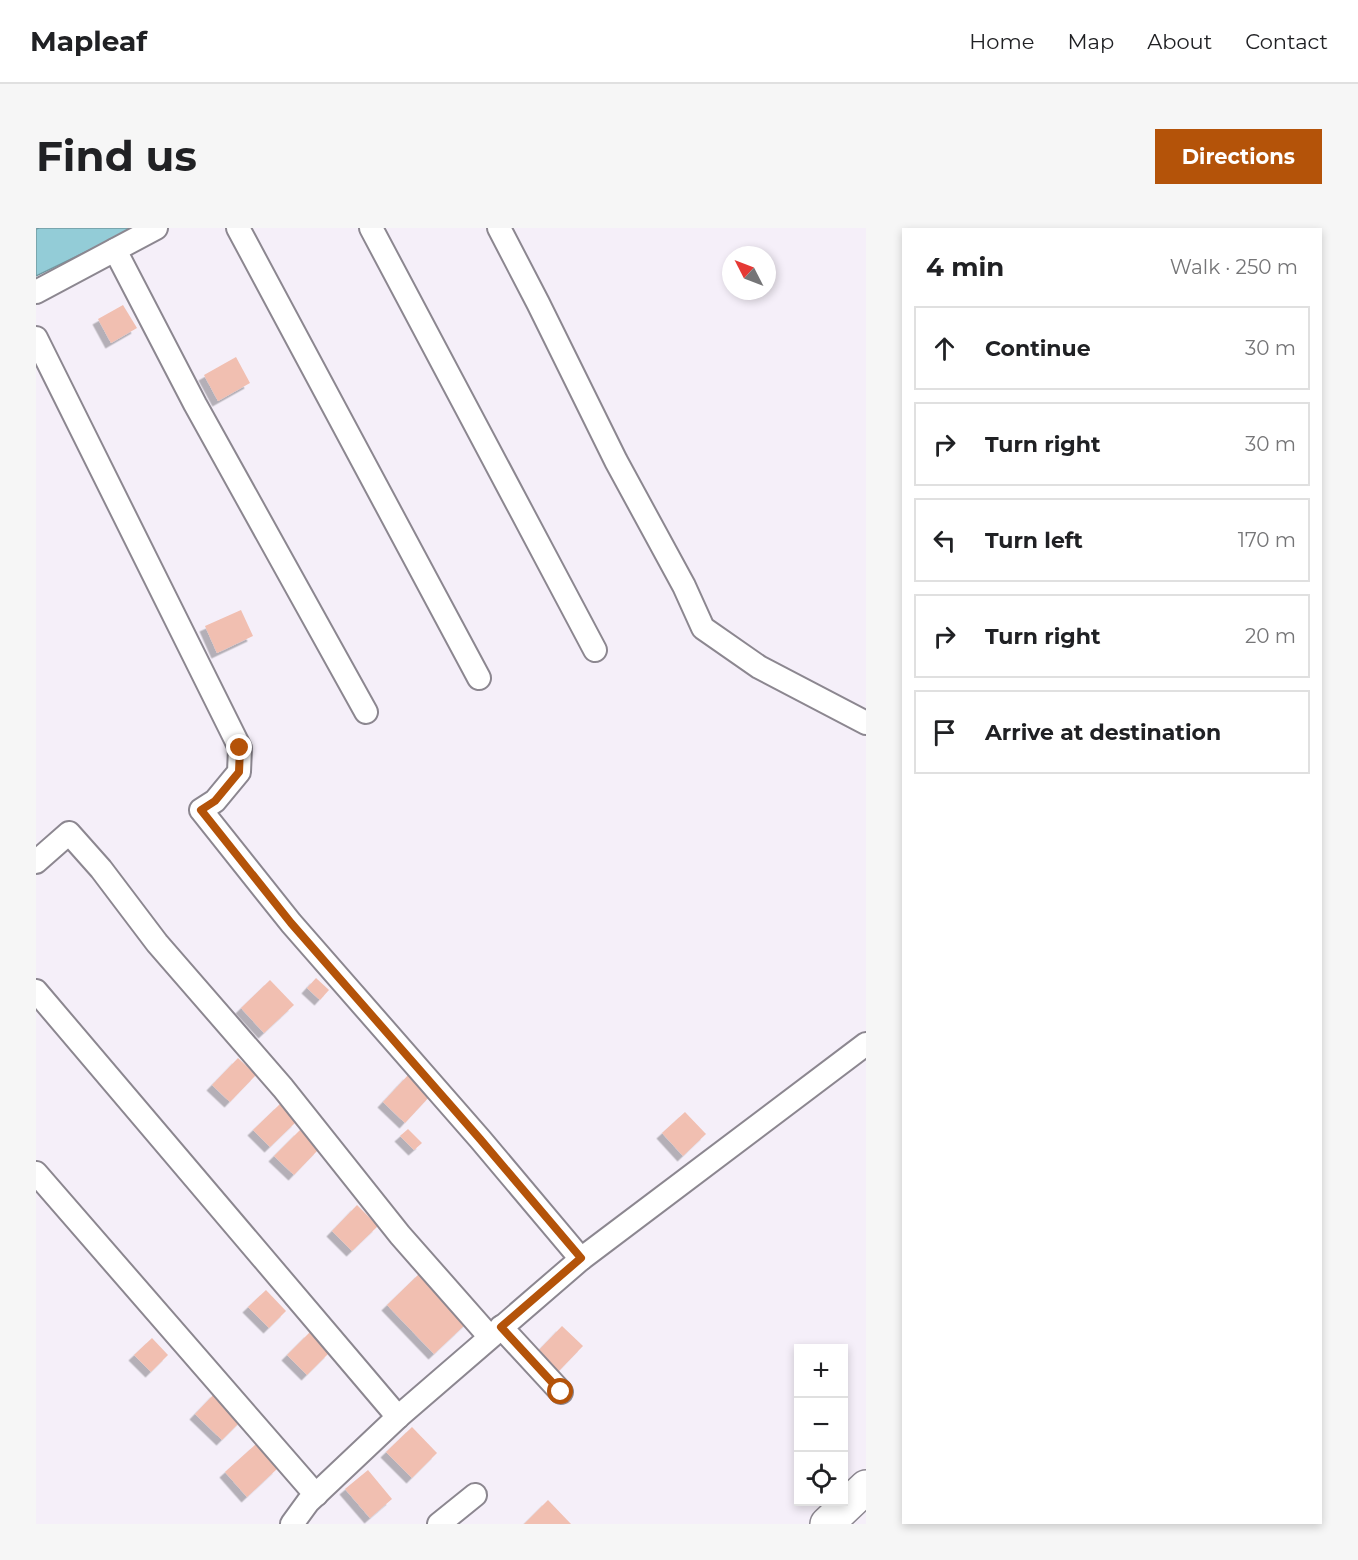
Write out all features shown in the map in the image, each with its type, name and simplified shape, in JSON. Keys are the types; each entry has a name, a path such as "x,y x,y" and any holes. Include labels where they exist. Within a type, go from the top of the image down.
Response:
{"main road":[{"path":"827,1524 866,1487"}],"street":[{"path":"36,292 156,228"},
{"path":"238,228 479,678"},
{"path":"371,228 595,650"},
{"path":"499,228 616,461 684,586 703,628 759,667 866,723"},
{"path":"115,250 201,414 366,712"},
{"path":"36,338 240,748 239,772 215,801 201,810 291,923 581,1258"},
{"path":"36,862 69,833 101,869 157,943 283,1088 400,1235 495,1331 561,1392"},
{"path":"36,991 398,1418"},
{"path":"292,1524 316,1495 398,1418 581,1258 866,1044"},
{"path":"40,1187 316,1495"},
{"path":"439,1524 475,1495"}],"water":[{"path":"135,228 36,276 36,229"}],"building":[{"path":"123,305 137,328 111,343 98,319"},
{"path":"236,357 250,383 218,401 204,375"},
{"path":"241,610 253,636 217,653 205,626"},
{"path":"316,978 329,990 320,1000 307,988"},
{"path":"270,980 294,1005 264,1033 241,1008"},
{"path":"238,1058 256,1075 230,1102 212,1085"},
{"path":"409,1074 431,1095 405,1123 383,1102"},
{"path":"280,1104 297,1121 270,1147 253,1130"},
{"path":"685,1112 706,1134 683,1156 662,1133"},
{"path":"408,1129 422,1143 414,1150 400,1136"},
{"path":"300,1130 319,1149 294,1175 274,1156"},
{"path":"357,1205 378,1226 352,1251 332,1231"},
{"path":"421,1272 469,1321 434,1354 387,1305"},
{"path":"266,1290 286,1311 269,1328 248,1307"},
{"path":"562,1326 583,1346 558,1372 537,1352"},
{"path":"310,1332 330,1352 307,1375 287,1355"},
{"path":"152,1338 168,1355 151,1372 134,1355"},
{"path":"216,1392 243,1419 222,1440 195,1414"},
{"path":"412,1427 437,1453 412,1478 386,1452"},
{"path":"256,1444 278,1468 247,1497 225,1472"},
{"path":"368,1470 392,1499 370,1518 345,1489"},
{"path":"548,1500 571,1524 524,1524"}],"route":[{"path":"240,748 239,772 215,801 201,810 291,923 581,1258 501,1327 561,1392"}]}
